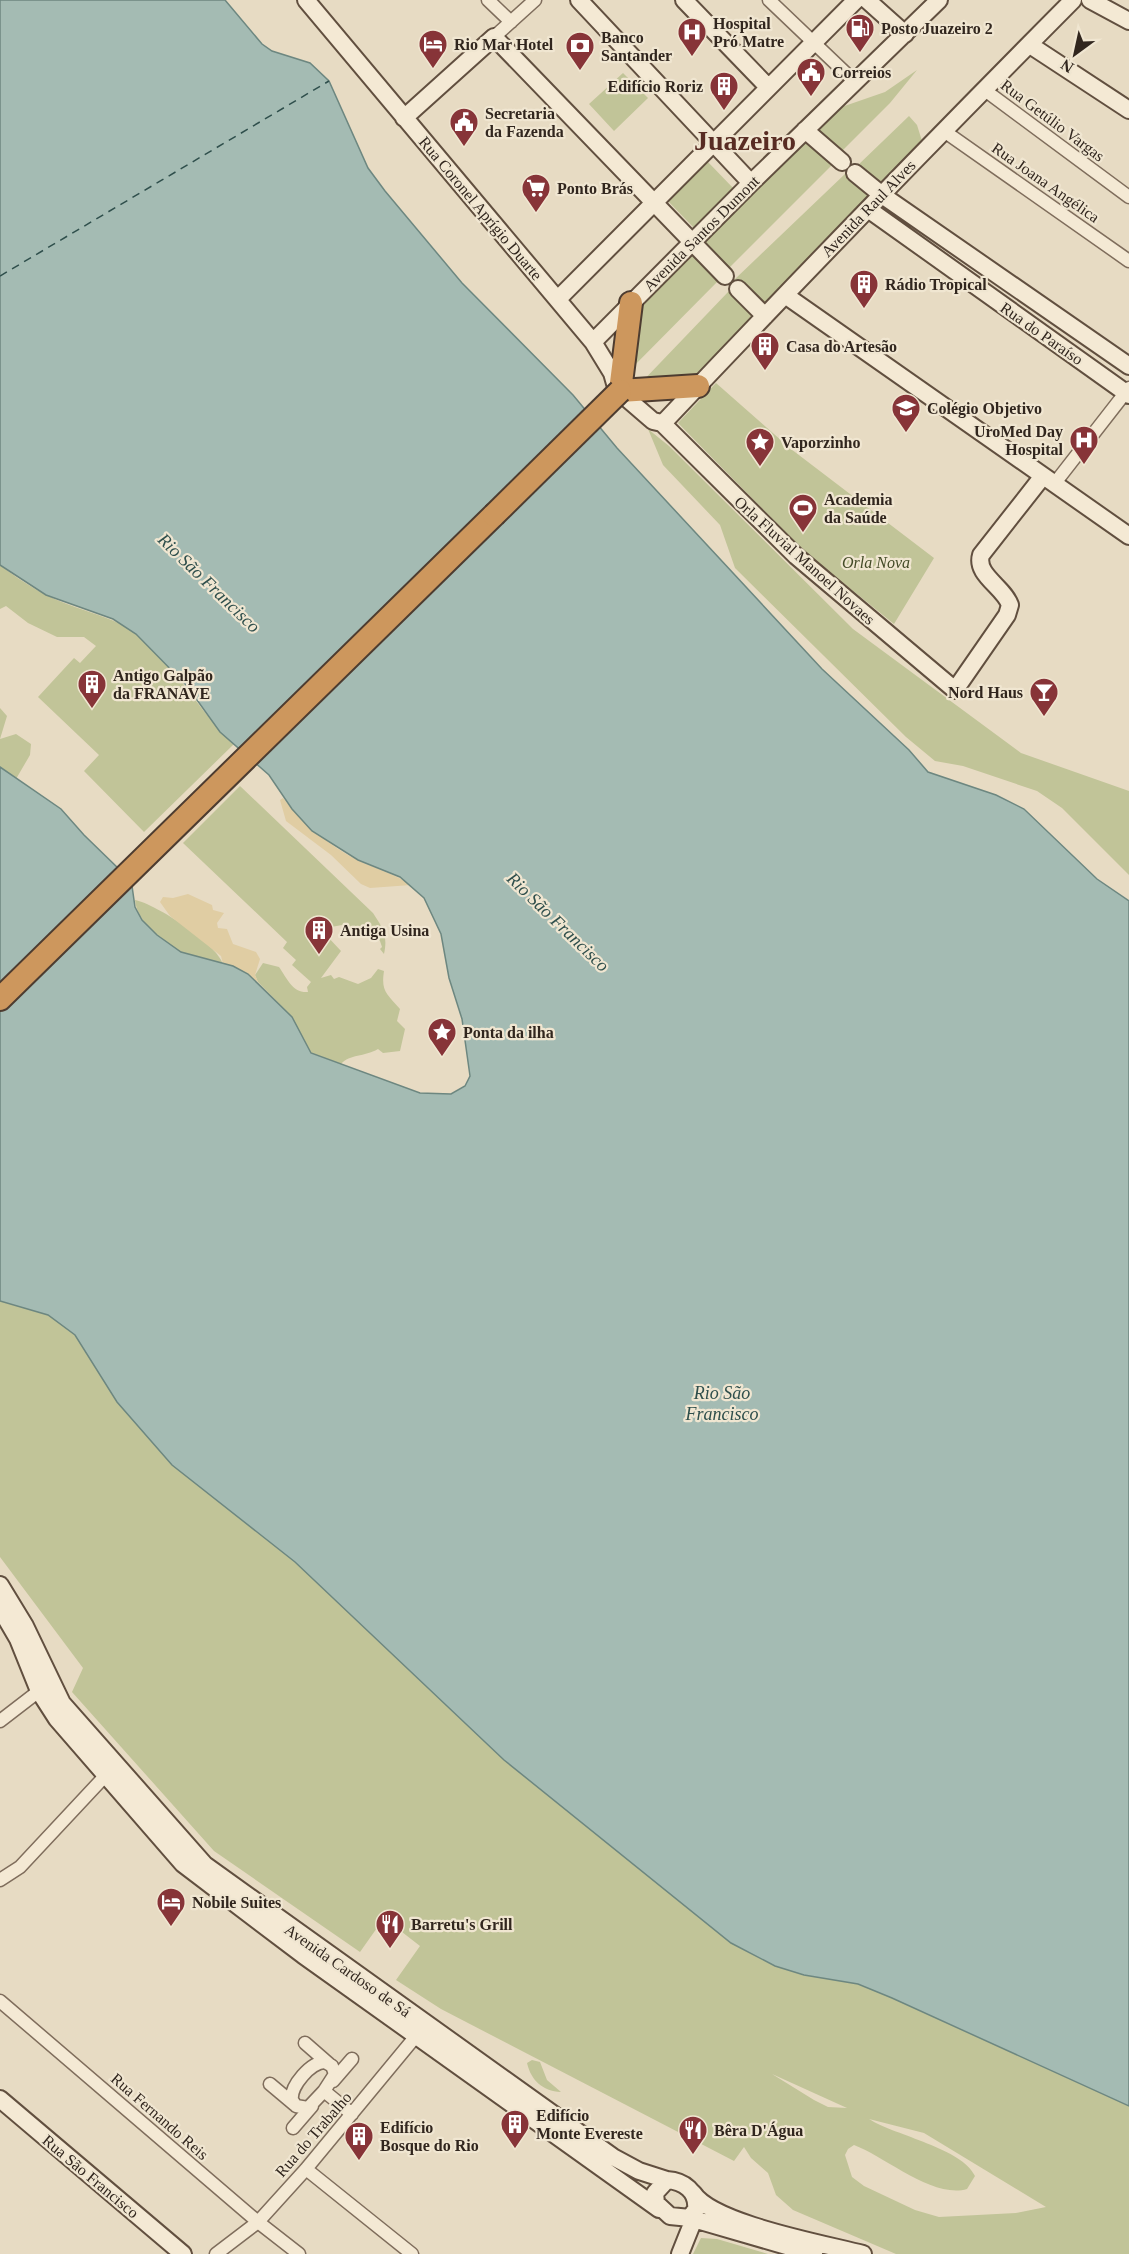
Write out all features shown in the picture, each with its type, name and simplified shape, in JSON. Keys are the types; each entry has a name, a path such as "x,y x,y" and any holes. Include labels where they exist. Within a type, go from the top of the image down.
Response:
{"highway":[{"path":"0,999 392,613 401,592 474,518 494,514 618,389 629,312"},
{"path":"618,389 693,388"}],"main road":[{"name":"Rua Coronel Aprígio Duarte","path":"306,0 593,342 612,373 618,389"},
{"path":"579,0 751,183"},
{"path":"684,0 768,87"},
{"path":"558,299 652,202 856,0"},
{"path":"867,0 905,34"},
{"name":"Avenida Santos Dumont","path":"593,342 629,312 751,183 939,0"},
{"name":"Avenida Raul Alves","path":"664,421 693,388 1073,0"},
{"path":"1090,0 1129,21"},
{"path":"404,118 494,37 725,276"},
{"path":"1029,45 1129,110"},
{"path":"805,130 842,162"},
{"name":"Rua do Paraíso","path":"855,173 882,195 1129,366"},
{"name":"Rua do Paraíso","path":"868,209 1128,392"},
{"path":"738,289 765,316"},
{"path":"785,295 1129,536"},
{"name":"Orla Fluvial Manoel Novaes","path":"618,389 653,421 664,421 796,556 955,690 1007,615 1010,605 1003,591 982,571 981,555 1049,479"},
{"name":"Avenida Cardoso de Sá","path":"0,1585 25,1626 62,1703 191,1851 220,1877 659,2209"},
{"name":"Avenida Cardoso de Sá","path":"0,1608 18,1639 39,1691 57,1719 183,1864 201,1880 613,2157 639,2171 667,2180"},
{"name":"Rua São Francisco","path":"0,2099 183,2254"},
{"path":"814,2254 689,2226 659,2209 654,2198 655,2193 667,2180 683,2184 699,2202 712,2210 747,2224 863,2254"},
{"path":"680,2254 696,2209 693,2193"}],"street":[{"path":"489,0 511,21"},
{"path":"494,37 535,0"},
{"path":"769,0 855,82"},
{"name":"Rua Getúlio Vargas","path":"986,91 1129,196"},
{"name":"Rua Joana Angélica","path":"944,130 1129,261"},
{"path":"1049,479 1128,392"},
{"path":"0,1721 39,1691"},
{"path":"0,1880 20,1867 106,1775"},
{"name":"Rua Fernando Reis","path":"0,2001 258,2222 299,2254"},
{"name":"Rua do Trabalho","path":"216,2254 258,2222 306,2169 421,2029"},
{"path":"305,2043 329,2064 335,2074 328,2087"},
{"path":"293,2128 352,2059"},
{"path":"296,2106 291,2097 293,2089 313,2065 321,2062 329,2064"},
{"path":"270,2084 296,2106 308,2108 314,2103"},
{"path":"328,2087 352,2114"},
{"path":"306,2169 412,2254"}],"green space":[{"path":"917,70 890,103 838,155 813,128 833,110 885,92"},
{"path":"623,73 648,98 614,131 589,104"},
{"path":"909,116 917,125 922,141 881,188 856,167"},
{"path":"805,135 834,163 727,270 706,250 704,241"},
{"path":"707,161 735,190 695,229 667,200"},
{"path":"846,173 871,200 773,301 755,300 734,280"},
{"path":"690,250 719,280 626,374 634,307"},
{"path":"729,291 754,317 694,379 637,387"},
{"name":"Orla Nova","path":"716,383 791,449 934,558 894,624 805,552 678,423"},
{"path":"648,429 669,446 853,629 1021,753 1129,791 1129,875 1062,808 1037,791 963,766 935,761 906,737 735,568 720,525 663,465"},
{"path":"0,565 45,595 113,620 134,632 162,658 209,717 234,744 144,832 84,771 99,755 38,697 74,658 80,663 96,646 84,637 57,637 28,623 6,606 0,609"},
{"path":"0,708 7,716 0,739"},
{"path":"16,734 31,744 30,755 16,779 0,767 0,739"},
{"path":"240,786 373,913 380,923 385,937 384,954 380,949 382,947 380,941 369,929 350,929 342,925 331,927 327,936 341,951 321,978 331,975 334,979 339,977 358,984 371,978 378,969 384,971 384,988 400,1009 397,1021 405,1029 400,1051 383,1053 378,1049 341,1064 311,1053 292,1017 258,982 255,975 263,963 279,967 290,984 302,992 308,992 307,987 311,982 292,965 296,960 283,948 287,942 183,843"},
{"path":"135,900 157,909 185,926 210,946 223,964 196,958 166,943 145,923"},
{"path":"0,1242 63,1326 75,1335 96,1365 504,1760 731,1943 775,1966 804,1975 858,1984 890,1997 1129,2106 1129,2254 896,2254 793,2210 776,2195 768,2173 751,2158 744,2147 734,2161 441,2009 396,1980 420,1946 384,1918 360,1952 214,1851 72,1692 83,1668 0,1557","holes":["772,2074 847,2108 828,2107","869,2119 924,2133 1046,2207 1016,2213 939,2217 915,2210 864,2186 852,2177 845,2155 854,2145 909,2175 939,2188 967,2189 975,2176 968,2166 943,2150"]},
{"path":"532,2060 540,2062 547,2080 561,2092 538,2084 531,2075 527,2063"},
{"path":"701,2238 717,2239 768,2254 693,2254"}],"sand":[{"path":"283,798 308,825 337,848 411,885 370,888 361,884 331,855 286,821 280,800"},
{"path":"188,894 212,905 213,910 224,913 217,923 218,928 227,929 233,944 256,952 260,959 255,975 258,982 233,966 223,964 221,956 170,916 160,902 163,897 173,898"}],"water":[{"name":"Rio São Francisco","path":"0,0 225,0 262,44 272,51 310,63 329,81 368,168 462,283 573,395 617,448 822,669 909,750 928,772 996,795 1024,809 1097,879 1129,901 1129,2106 858,1984 804,1975 775,1966 731,1943 504,1760 295,1562 172,1465 117,1402 75,1335 48,1315 0,1301 0,767 61,809 121,871 132,886 135,907 142,920 157,935 181,952 233,966 248,974 292,1017 311,1053 420,1093 451,1094 465,1086 470,1076 462,1019 449,978 441,934 424,898 400,877 358,860 312,831 292,809 269,775 220,732 187,686 136,634 113,619 46,595 0,565"}],"ferry route":[{"path":"0,276 329,81"}],"place":[{"name":"Posto Juazeiro 2","path":"860,54"},
{"name":"Hospital Pró Matre","path":"692,58"},
{"name":"Rio Mar Hotel","path":"433,70"},
{"name":"Banco Santander","path":"580,72"},
{"name":"Correios","path":"811,98"},
{"name":"Edifício Roriz","path":"724,112"},
{"name":"Secretaria da Fazenda","path":"464,148"},
{"name":"Ponto Brás","path":"536,214"},
{"name":"Rádio Tropical","path":"864,310"},
{"name":"Casa do Artesão","path":"765,372"},
{"name":"Colégio Objetivo","path":"906,434"},
{"name":"UroMed Day Hospital","path":"1084,466"},
{"name":"Vaporzinho","path":"760,468"},
{"name":"Academia da Saúde","path":"803,534"},
{"name":"Antigo Galpão da FRANAVE","path":"92,710"},
{"name":"Nord Haus","path":"1044,718"},
{"name":"Antiga Usina","path":"319,956"},
{"name":"Ponta da ilha","path":"442,1058"},
{"name":"Nobile Suites","path":"171,1928"},
{"name":"Barretu's Grill","path":"390,1950"},
{"name":"Edifício Monte Evereste","path":"515,2150"},
{"name":"Bêra D'Água","path":"693,2156"},
{"name":"Edifício Bosque do Rio","path":"359,2162"}],"district":[{"name":"Juazeiro","path":"745,140"}]}
